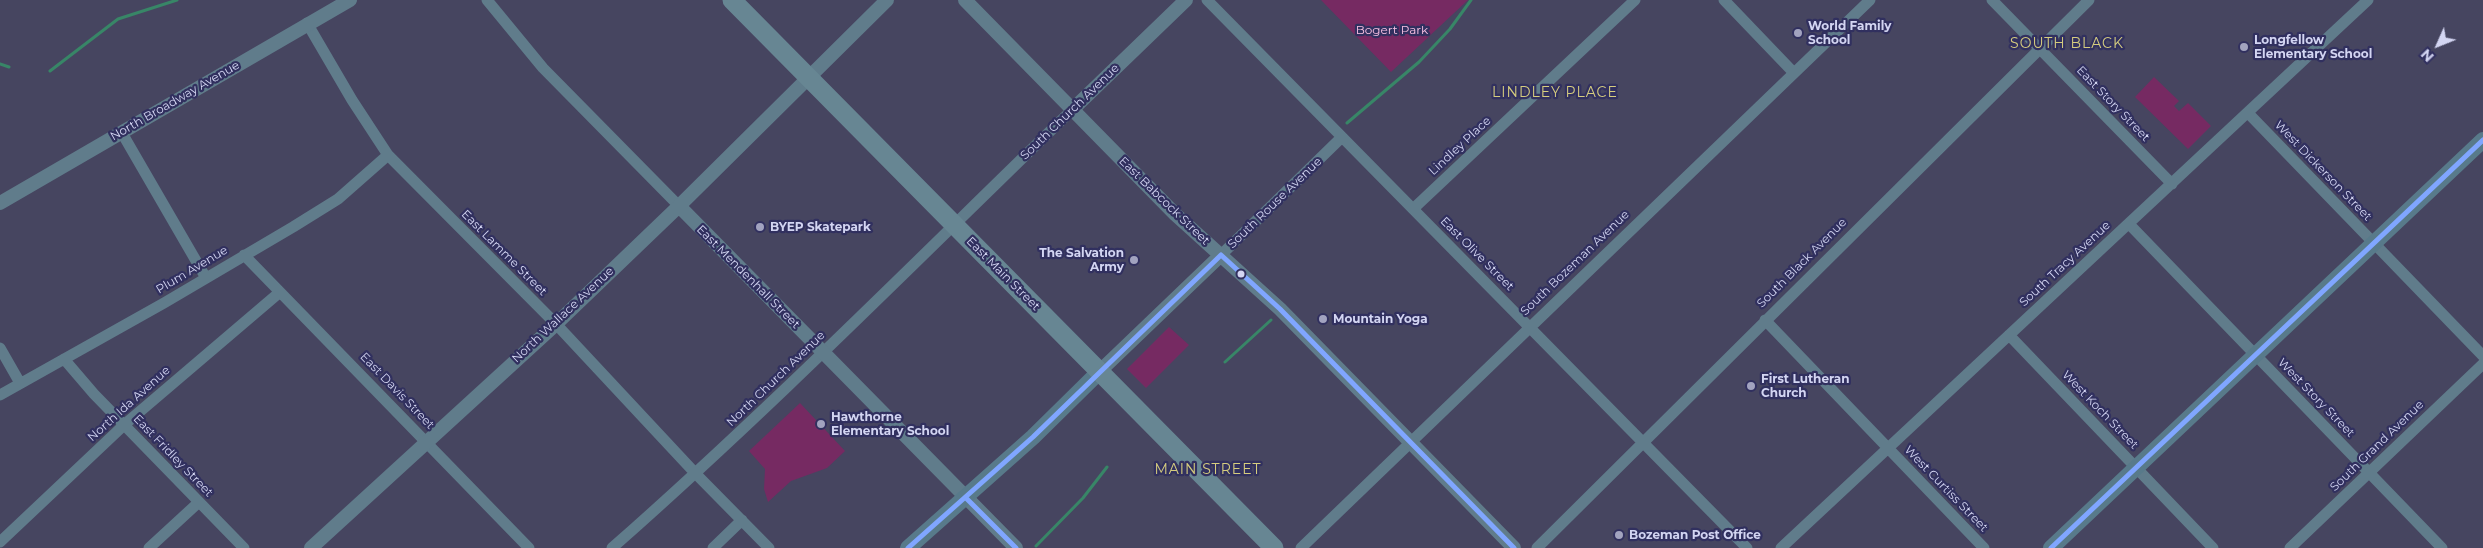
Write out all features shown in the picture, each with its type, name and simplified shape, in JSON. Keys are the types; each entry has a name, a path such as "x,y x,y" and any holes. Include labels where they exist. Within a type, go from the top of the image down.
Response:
{"highway":[{"name":"East Main Street","path":"732,0 1274,548"}],"main road":[{"path":"2051,548 2483,140"},
{"path":"908,548 1033,437 1099,372"}],"street":[{"name":"North Broadway Avenue","path":"0,203 307,23 350,0"},
{"name":"East Mendenhall Street","path":"487,0 543,68 1016,548"},
{"name":"North Wallace Avenue","path":"311,548 556,324 679,206 887,0"},
{"name":"East Babcock Street","path":"965,0 1175,214 1280,309 1514,548"},
{"name":"South Church Avenue","path":"954,224 1186,0"},
{"name":"East Olive Street","path":"1208,0 1747,548"},
{"name":"Lindley Place","path":"1413,209 1635,0"},
{"path":"1724,0 1794,73"},
{"name":"South Bozeman Avenue","path":"1301,548 1870,0"},
{"name":"East Story Street","path":"1992,0 2172,184"},
{"name":"South Black Avenue","path":"1537,548 2089,0"},
{"name":"South Tracy Avenue","path":"1781,548 2368,0"},
{"name":"East Lamme Street","path":"307,23 352,100 388,155 556,324 696,474 769,548"},
{"name":"West Dickerson Street","path":"2248,114 2483,356"},
{"path":"122,132 206,278"},
{"name":"South Rouse Avenue","path":"1099,372 1342,137"},
{"name":"Plum Avenue","path":"0,395 206,278 338,199 388,155"},
{"name":"North Church Avenue","path":"612,548 696,474 824,353 954,224"},
{"name":"West Story Street","path":"2129,224 2442,548"},
{"name":"East Davis Street","path":"244,255 529,548"},
{"name":"North Ida Avenue","path":"2,537 124,425 280,292"},
{"name":"West Curtiss Street","path":"1765,320 1984,548"},
{"name":"West Koch Street","path":"2009,335 2213,548"},
{"path":"0,348 20,383"},
{"name":"East Fridley Street","path":"64,359 124,425 244,548"},
{"name":"South Grand Avenue","path":"2290,548 2483,364"},
{"path":"149,548 198,502"},
{"path":"713,548 742,520"}],"green space":[{"name":"Bogert Park","path":"1321,0 1468,0 1391,72"},
{"path":"2154,77 2179,101 2174,106 2179,111 2188,103 2211,126 2188,149 2135,97"},
{"path":"1169,327 1189,345 1146,388 1127,369"},
{"path":"800,403 845,451 827,468 791,481 768,502 764,489 765,469 749,451"}],"waterway":[{"path":"50,71 118,19 177,0"},
{"path":"1347,123 1419,62 1450,29 1471,0"},
{"path":"0,64 9,67"},
{"path":"1225,362 1271,320"},
{"path":"1036,546 1083,498 1107,467"}],"transit line":[{"path":"2051,548 2483,140"},
{"path":"908,548 1033,437 1221,255 1280,309 1514,548"},
{"path":"966,498 1016,548"}],"place":[{"name":"World Family School","path":"1798,33"},
{"name":"Longfellow Elementary School","path":"2244,47"},
{"name":"BYEP Skatepark","path":"760,227"},
{"name":"The Salvation Army","path":"1134,260"},
{"name":"Mountain Yoga","path":"1323,319"},
{"name":"First Lutheran Church","path":"1751,386"},
{"name":"Hawthorne Elementary School","path":"821,424"},
{"name":"Bozeman Post Office","path":"1619,535"}],"district":[{"name":"SOUTH BLACK","path":"2067,44"},
{"name":"LINDLEY PLACE","path":"1555,93"},
{"name":"MAIN STREET","path":"1208,470"}]}
